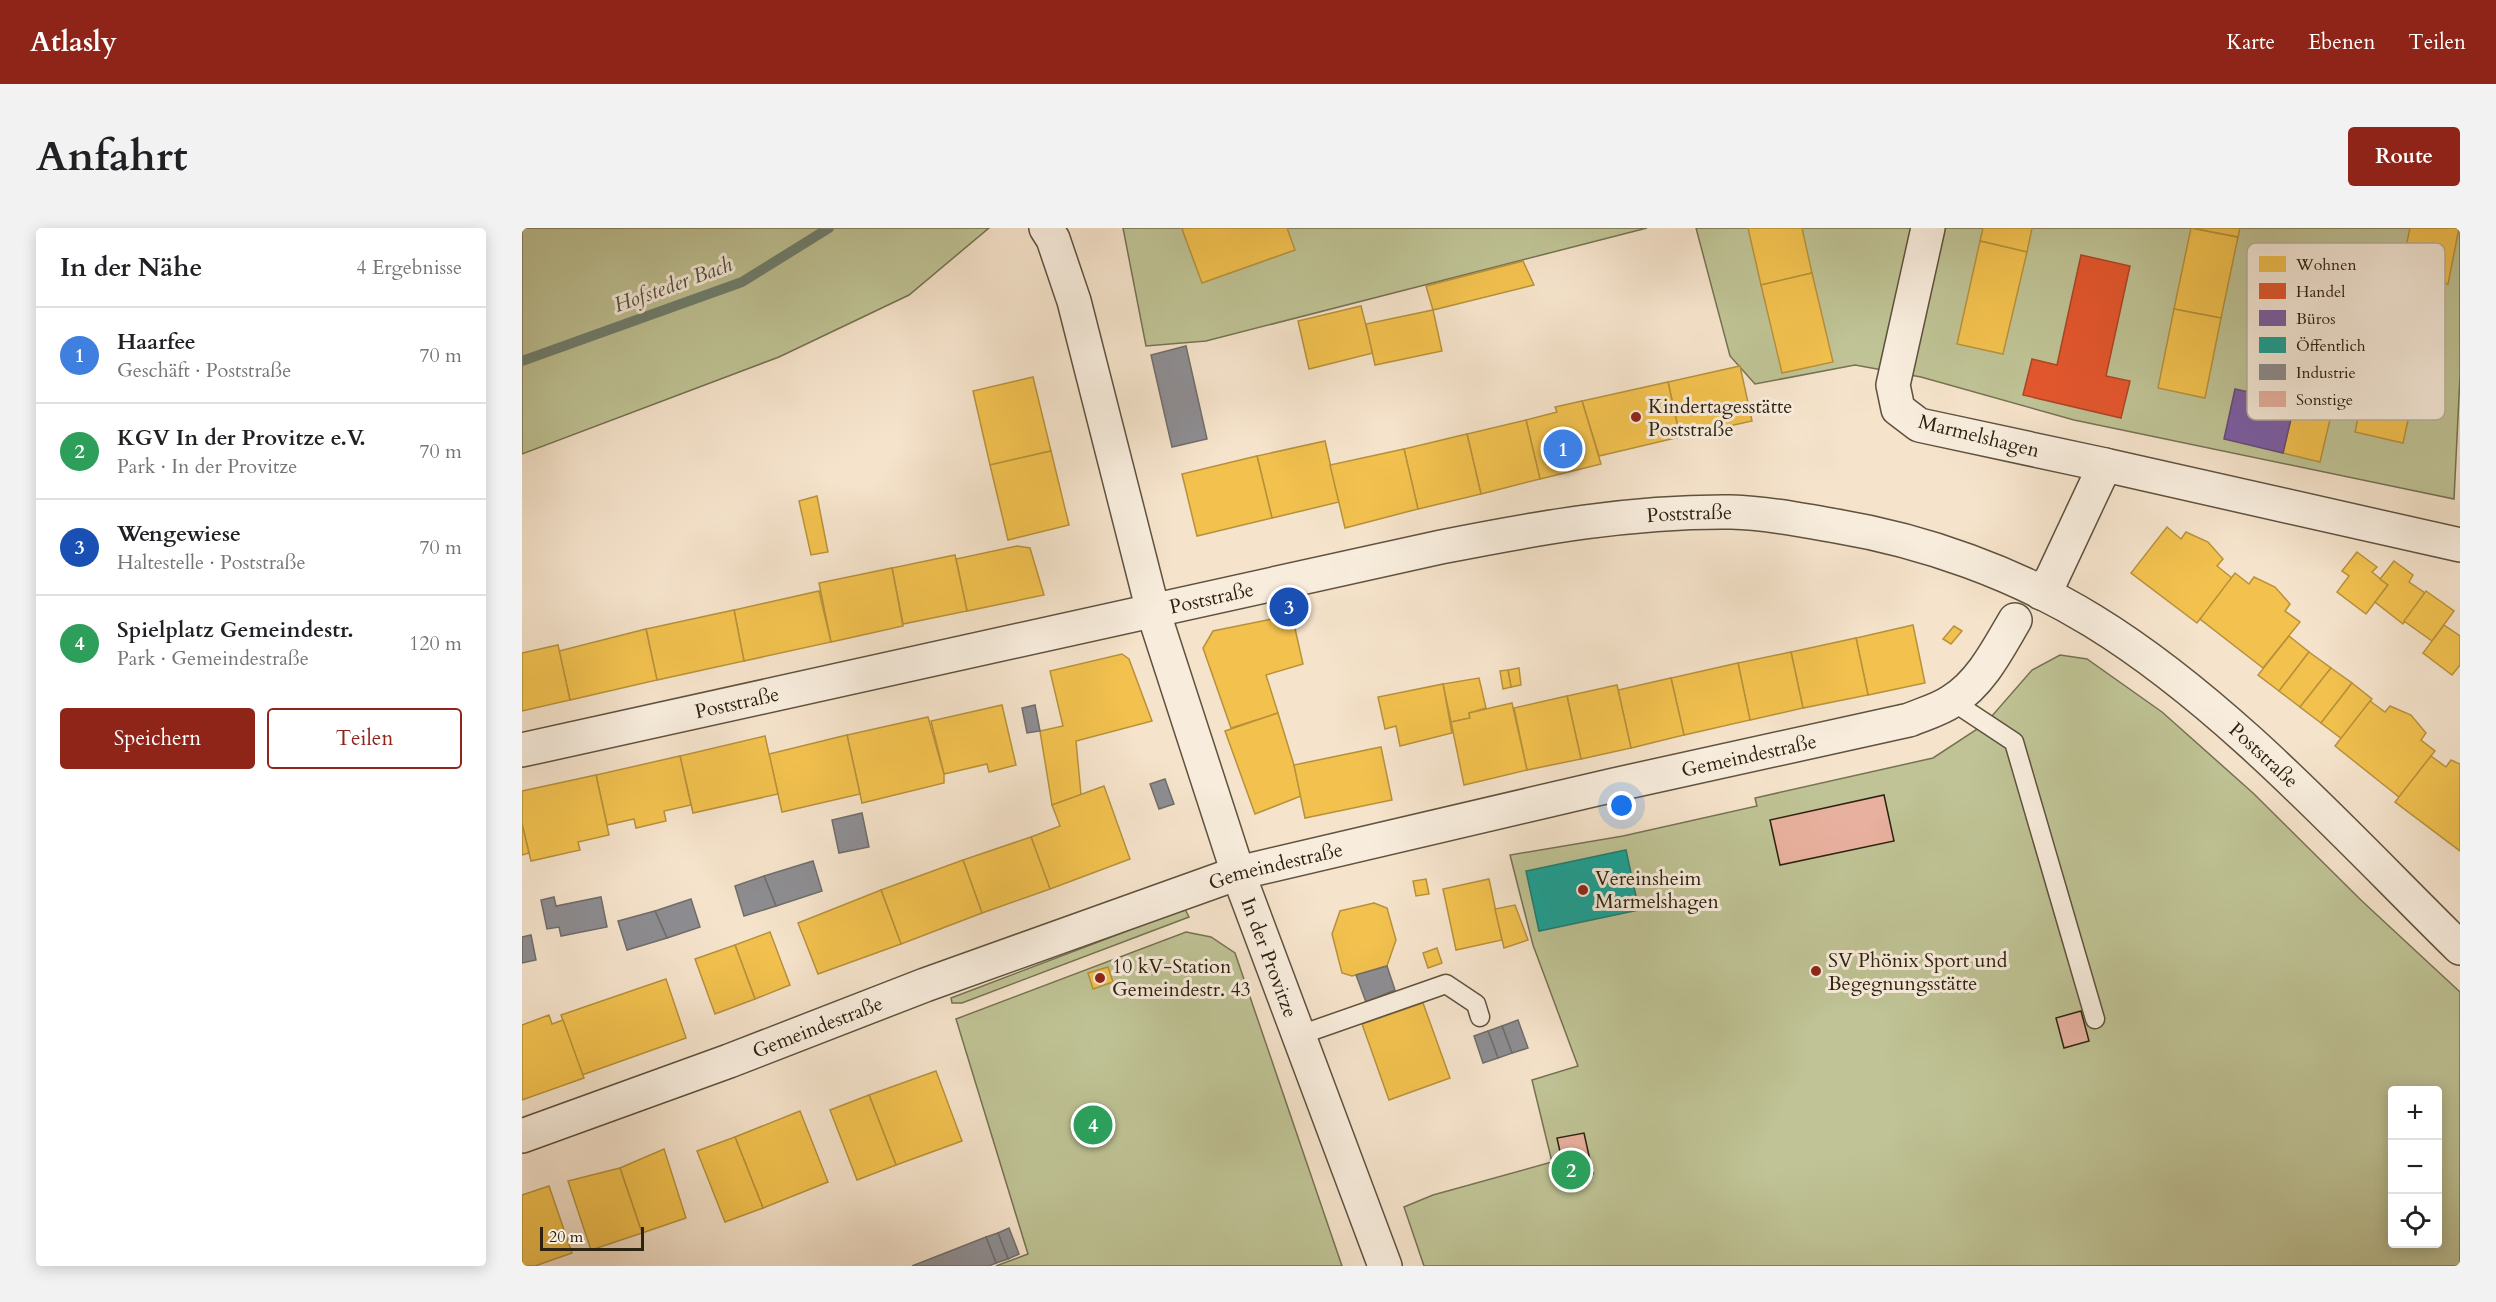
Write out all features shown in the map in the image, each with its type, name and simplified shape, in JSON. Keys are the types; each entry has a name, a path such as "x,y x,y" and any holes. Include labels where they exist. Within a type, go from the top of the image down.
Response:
{"street":[{"name":"In der Provitze","path":"1046,228 1053,239 1074,301 1153,611 1238,873 1384,1266"},
{"name":"Marmelshagen","path":"1928,228 1893,385 1898,410 1919,425 2104,465"},
{"path":"2041,593 2052,578 2104,465 2460,545"},
{"name":"Poststraße","path":"522,750 1508,534 1577,522 1662,513 1735,512 1872,532 1936,549 2041,593 2093,621 2172,676 2276,769 2460,948"},
{"name":"Gemeindestraße","path":"522,1136 925,985 1238,873 1614,785 1909,720 1952,701 1991,662 2015,620"}],"lane":[{"path":"1952,701 2014,742 2095,1019"},
{"path":"1300,1035 1446,984 1476,1004 1480,1017"}],"green space":[{"path":"522,228 989,228 909,295 779,357 522,454"},
{"path":"1123,228 1647,228 1206,341 1146,346"},
{"path":"1696,228 2460,228 2460,376 2454,499 2074,420 1921,377 1855,365 1755,384 1730,356"},
{"name":"SV Phönix Sport und Begegnungsstätte","path":"2060,655 2087,659 2162,712 2253,793 2363,902 2460,992 2460,1266 1424,1266 1404,1207 1433,1195 1552,1162 1532,1080 1578,1066 1533,945 1510,855 1623,836 1757,806 1755,798 1933,758 1985,724 2032,670"},
{"path":"1185,909 1189,917 962,1003 952,1003 951,998"},
{"path":"1186,932 1211,937 1235,953 1342,1266 996,1266 1028,1254 956,1019"}],"building: Wohnen":[{"path":"1287,228 1295,250 1202,283 1182,229"},
{"path":"1748,228 1802,228 1812,273 1761,285"},
{"path":"1983,228 2032,228 2027,252 1980,241"},
{"path":"2191,228 2238,237 2221,318 2174,309"},
{"path":"2192,228 2240,228 2238,237"},
{"path":"2410,228 2459,228 2448,284 2445,283 2445,243 2407,243"},
{"path":"1980,241 2027,252 2003,354 1957,344"},
{"path":"1523,261 1534,285 1433,310 1426,286"},
{"path":"1812,273 1833,362 1782,373 1761,285"},
{"path":"1361,306 1373,353 1309,369 1298,321"},
{"path":"2174,309 2221,318 2205,398 2158,388"},
{"path":"1433,310 1442,351 1375,365 1366,324"},
{"path":"1740,366 1752,421 1680,437 1668,382"},
{"path":"1033,377 1051,451 990,465 973,391"},
{"path":"1668,382 1680,437 1599,456 1582,401"},
{"path":"1582,401 1601,464 1540,479 1526,420 1557,412 1555,407"},
{"path":"1526,420 1540,479 1481,494 1467,434"},
{"path":"2291,420 2330,420 2320,462 2283,453"},
{"path":"2358,420 2408,420 2403,443 2355,432"},
{"path":"1467,434 1481,494 1418,509 1404,449"},
{"path":"1325,441 1339,502 1272,518 1257,456"},
{"path":"1404,449 1418,509 1345,528 1330,465"},
{"path":"1051,451 1069,525 1008,540 990,465"},
{"path":"1257,456 1272,518 1197,536 1182,474"},
{"path":"817,496 828,552 811,555 799,501"},
{"path":"2167,527 2181,539 2186,532 2208,542 2223,559 2217,566 2232,578 2197,623 2131,573"},
{"path":"1017,546 1030,548 1044,595 967,611 956,559"},
{"path":"2357,552 2377,567 2372,572 2388,585 2366,614 2337,592 2349,576 2342,571"},
{"path":"955,555 967,611 903,624 892,568"},
{"path":"2394,561 2413,575 2409,582 2425,593 2403,624 2375,602 2388,585 2380,579"},
{"path":"892,568 903,626 831,642 819,583"},
{"path":"2235,573 2249,584 2254,577 2275,587 2290,604 2285,611 2300,622 2263,668 2200,619"},
{"path":"819,591 831,642 744,661 734,610"},
{"path":"2426,591 2454,611 2432,641 2404,621"},
{"path":"734,610 744,661 657,680 646,629"},
{"path":"1292,615 1303,664 1266,675 1278,713 1231,728 1203,648 1213,631"},
{"path":"1913,625 1925,683 1868,695 1856,638"},
{"path":"2444,625 2460,636 2460,665 2452,675 2423,653"},
{"path":"1954,626 1962,631 1951,644 1943,639"},
{"path":"646,629 657,680 570,700 559,651"},
{"path":"2289,636 2309,652 2279,691 2258,675"},
{"path":"1856,638 1868,695 1803,708 1791,652"},
{"path":"558,645 570,700 522,711 522,653"},
{"path":"1791,652 1803,708 1750,720 1738,663"},
{"path":"2309,652 2331,668 2300,707 2279,691"},
{"path":"1122,654 1129,659 1152,721 1076,741 1081,795 1052,805 1040,731 1063,726 1050,671"},
{"path":"1738,663 1750,720 1684,735 1671,678"},
{"path":"1519,668 1521,685 1511,687 1508,670"},
{"path":"2331,668 2352,683 2321,723 2300,707"},
{"path":"1508,670 1511,687 1503,689 1500,671"},
{"path":"1479,678 1486,708 1469,713 1470,718 1451,722 1443,684"},
{"path":"1671,678 1684,735 1631,748 1618,690"},
{"path":"2352,683 2372,699 2342,739 2321,723"},
{"path":"1443,684 1452,733 1400,746 1396,726 1385,729 1378,697"},
{"path":"1617,685 1631,748 1581,759 1567,696"},
{"path":"1567,696 1581,759 1527,770 1514,708"},
{"path":"2370,701 2385,712 2390,706 2411,715 2426,733 2421,740 2435,751 2399,797 2335,746"},
{"path":"1512,703 1527,770 1464,785 1451,722 1470,718 1469,713"},
{"path":"1002,705 1016,765 989,772 987,764 944,774 931,721"},
{"path":"1278,713 1301,796 1255,814 1225,731"},
{"path":"928,717 944,774 944,783 862,803 847,735"},
{"path":"847,735 860,794 782,812 769,754"},
{"path":"765,736 778,794 693,813 680,756"},
{"path":"1381,747 1392,800 1305,818 1294,765"},
{"path":"680,756 691,805 664,811 666,821 636,828 634,819 607,825 596,775"},
{"path":"2431,756 2446,767 2451,760 2460,764 2460,851 2395,802"},
{"path":"596,775 609,835 578,842 580,850 531,861 522,824 522,791"},
{"path":"1104,786 1130,859 1050,889 1031,837 1060,826 1052,805"},
{"path":"522,824 529,853 522,855"},
{"path":"1031,837 1050,889 982,913 963,860"},
{"path":"963,860 982,913 901,944 881,890"},
{"path":"1426,879 1429,894 1416,896 1413,881"},
{"path":"1489,879 1502,940 1456,950 1443,889"},
{"path":"881,890 901,944 818,974 798,923"},
{"path":"1374,903 1387,908 1396,940 1387,966 1352,976 1342,973 1332,934 1340,911"},
{"path":"1515,905 1528,940 1504,948 1495,909"},
{"path":"770,932 790,985 755,999 735,945"},
{"path":"735,945 755,999 715,1014 695,959"},
{"path":"1437,948 1442,963 1428,968 1423,953"},
{"name":"10 kV-Station Gemeindestr. 43","path":"1108,967 1113,982 1093,989 1088,973"},
{"path":"666,979 686,1038 582,1075 561,1015"},
{"path":"1423,1003 1450,1078 1389,1100 1362,1024"},
{"path":"549,1015 552,1024 563,1020 584,1078 522,1100 522,1025"},
{"path":"936,1071 962,1141 896,1165 869,1095"},
{"path":"869,1095 896,1165 857,1180 830,1110"},
{"path":"800,1111 828,1182 763,1208 735,1137"},
{"path":"735,1137 763,1208 725,1222 697,1151"},
{"path":"664,1149 686,1218 642,1233 620,1168"},
{"path":"620,1168 642,1233 591,1250 568,1181"},
{"path":"549,1186 572,1253 535,1266 522,1266 522,1195"}],"building: Handel":[{"path":"2081,255 2130,266 2106,376 2130,381 2121,418 2023,395 2032,359 2057,365"}],"building: Büros":[{"path":"2235,389 2247,392 2247,420 2291,420 2283,453 2224,439"}],"building: Öffentlich":[{"name":"Vereinsheim Marmelshagen","path":"1626,850 1639,910 1539,931 1526,871"}],"building: Industrie":[{"path":"1186,346 1207,439 1172,447 1151,355"},
{"path":"1035,705 1040,731 1027,733 1022,708"},
{"path":"1165,779 1174,804 1159,809 1150,784"},
{"path":"862,813 869,847 839,853 832,820"},
{"path":"813,861 822,891 776,906 764,876"},
{"path":"764,876 776,906 744,916 735,886"},
{"path":"554,897 556,906 601,897 607,927 561,936 559,927 547,929 541,900"},
{"path":"691,899 700,927 667,938 655,911"},
{"path":"655,911 667,938 627,950 618,921"},
{"path":"531,935 536,960 522,963 522,937"},
{"path":"1387,966 1395,990 1366,1002 1356,975"},
{"path":"1518,1020 1528,1048 1512,1053 1502,1026"},
{"path":"1502,1026 1512,1053 1498,1058 1488,1031"},
{"path":"1488,1031 1498,1058 1483,1063 1474,1036"},
{"path":"1009,1228 1019,1254 1008,1259 998,1233"},
{"path":"998,1233 1008,1259 996,1263 986,1237"},
{"path":"986,1237 996,1263 989,1266 912,1266"}],"building: Sonstige":[{"path":"1884,795 1894,841 1780,865 1770,820"},
{"path":"2081,1011 2089,1041 2064,1048 2056,1018"},
{"path":"1584,1133 1593,1174 1566,1179 1557,1138"}],"waterway":[{"name":"Hofsteder Bach","path":"522,361 742,282 829,228"}],"place":[{"name":"Kindertagesstätte Poststraße","path":"1636,417"},
{"name":"Haarfee","path":"1563,449"},
{"name":"Wengewiese","path":"1289,607"},
{"name":"Vereinsheim Marmelshagen","path":"1583,890"},
{"name":"SV Phönix Sport und Begegnungsstätte","path":"1816,971"},
{"name":"10 kV-Station Gemeindestr. 43","path":"1100,978"},
{"name":"Spielplatz Gemeindestr.","path":"1093,1125"},
{"name":"KGV In der Provitze e.V.","path":"1571,1170"}]}
